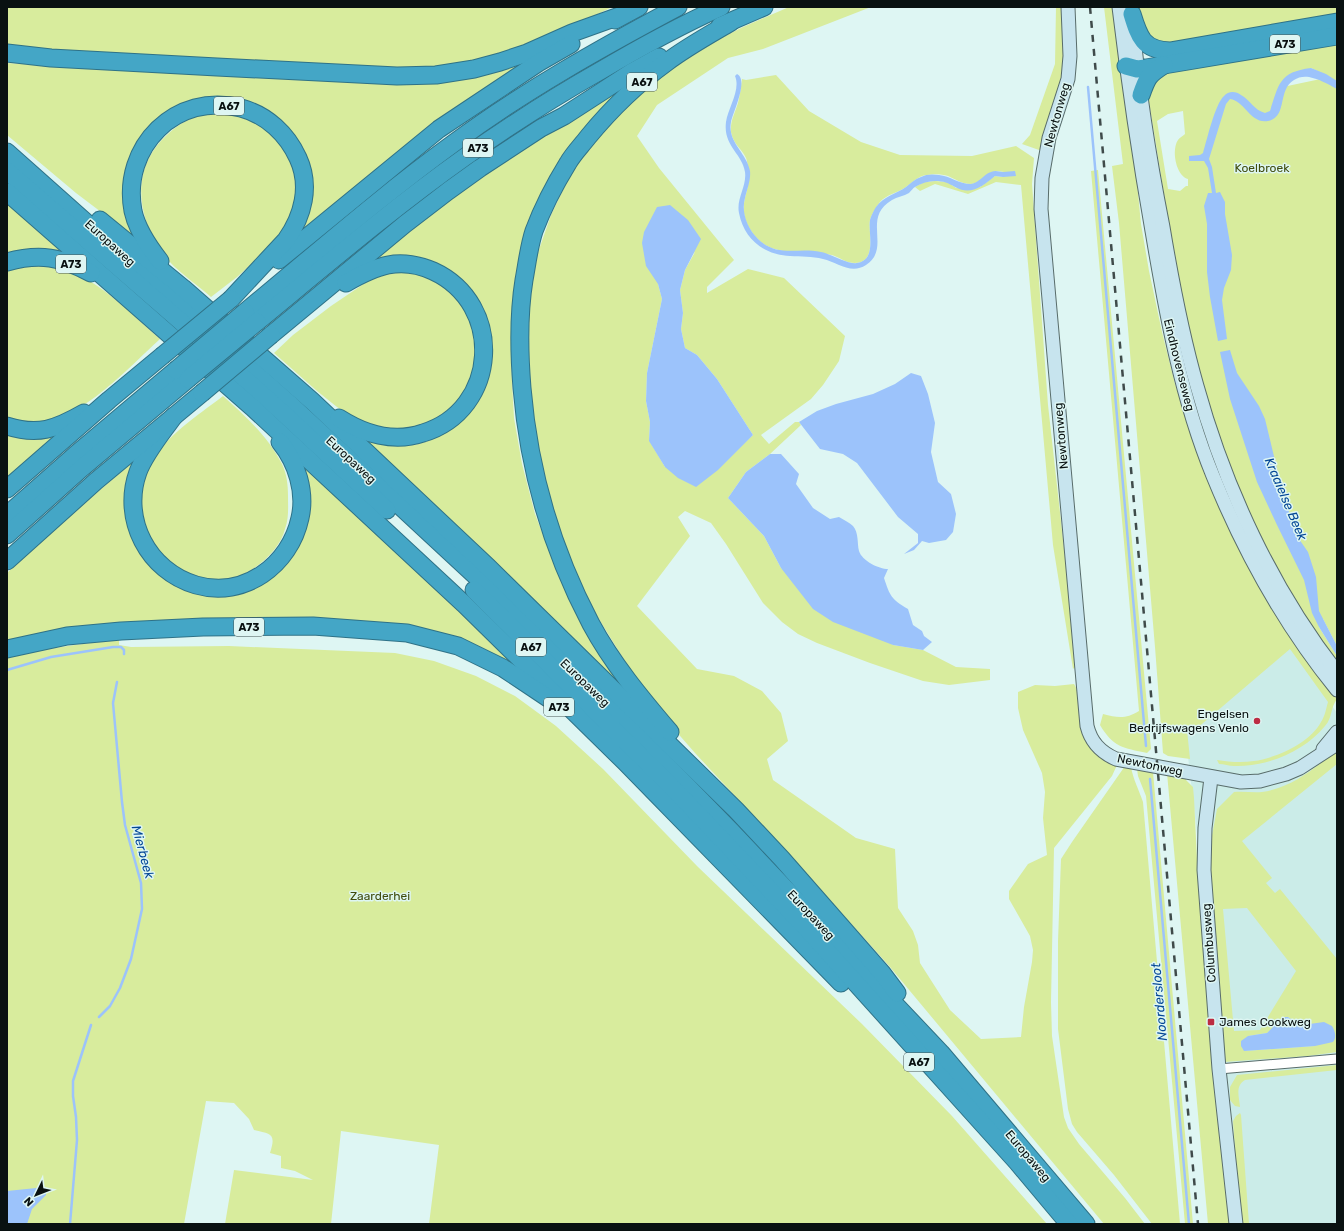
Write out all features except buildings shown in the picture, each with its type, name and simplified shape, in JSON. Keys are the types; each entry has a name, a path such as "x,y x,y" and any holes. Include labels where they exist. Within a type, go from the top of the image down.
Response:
{"highway":[{"name":"A73","path":"251,317 373,205 454,143 559,73 678,7"},
{"name":"A73","path":"7,515 75,455 182,374 251,317 466,156 563,92 633,52 721,7"},
{"name":"A73","path":"7,561 96,481 271,335 405,224 480,168 541,128 564,116 632,72 675,48 764,7"},
{"name":"A73","path":"1127,9 1143,41 1149,46 1170,51 1337,22"},
{"path":"7,54 193,66 397,76 436,76 474,69 500,62 527,53 572,33 632,11"},
{"path":"7,489 108,400 439,129 538,63 632,11"},
{"name":"A67","path":"731,22 667,62 647,78 604,117 569,161 552,191 534,232 521,299 519,348 526,434 539,492 550,529 575,592 592,626 634,689 736,810"},
{"name":"A73","path":"1133,65 1164,65 1337,36"},
{"name":"A73","path":"1133,65 1182,49"},
{"name":"A73","path":"1141,95 1145,82 1150,75 1164,65"},
{"name":"A67","path":"183,288 153,253 136,222 132,198 135,167 142,150 152,136 168,121 179,114 203,106 234,106 256,113 266,118 277,127 296,152 304,174 305,187 302,208 292,232 280,247 231,299"},
{"name":"A67","path":"11,162 104,223 183,288 312,401 488,567 736,810 782,858 882,973 941,1053"},
{"name":"Europaweg","path":"11,162 290,404 491,591 607,704 731,831 941,1053 1086,1224"},
{"name":"Europaweg","path":"11,162 178,319 284,414 471,588 671,786 792,912 1017,1162 1069,1224"},
{"name":"A67","path":"7,192 252,407 464,604 625,762 1017,1162"},
{"name":"A73","path":"7,262 37,256 58,259 85,270 128,298"},
{"name":"A73","path":"312,301 376,268 397,264 418,266 439,274 449,280 464,295 476,315 483,335 484,345 484,357 479,378 470,398 455,415 428,432 400,438 377,435 348,424 312,401"},
{"name":"A73","path":"7,535 82,468 182,374"},
{"path":"7,426 30,431 51,429 68,422 108,400"},
{"name":"A67","path":"174,416 150,450 138,471 134,486 132,506 135,523 141,539 147,549 159,563 170,572 196,585 219,588 245,583 260,576 277,563 290,546 298,527 302,506 302,493 292,459 284,446 252,407"},
{"name":"A73","path":"7,649 66,636 196,627 313,626 407,633 458,646 503,668 546,695 625,762"}],"street":[{"name":"Newtonweg","path":"1068,7 1070,56 1068,79 1049,138 1042,178 1041,209 1087,726 1089,734 1099,748 1107,755 1116,759 1211,778"},
{"name":"Eindhovenseweg","path":"1127,9 1133,65 1140,163 1169,325 1185,392 1212,475 1264,581 1317,665 1337,690"},
{"name":"Eindhovenseweg","path":"1133,65 1141,95 1154,183 1181,323 1197,387 1214,441 1237,499 1262,552 1298,615 1337,672"},
{"path":"1321,754 1327,743 1337,732"},
{"path":"1211,778 1233,782 1248,782 1279,777 1300,768 1337,744"},
{"name":"Columbusweg","path":"1211,778 1205,828 1204,870 1219,1069 1236,1224"},
{"path":"1219,1069 1337,1059"}],"shaded area":[{"path":"1290,647 1337,713 1337,1224 1237,1224 1224,1064 1185,731"}],"green space":[{"path":"7,7 612,7 570,28 512,53 424,70 138,58 7,45"},
{"path":"789,7 871,7 763,49 728,58 657,105 637,136 659,168 734,260 707,287 707,293 748,269 784,278 845,336 839,361 823,385 811,399 761,435 769,444 795,422 799,422 801,425 770,454 746,472 728,498 764,536 781,568 893,645 923,650 956,667 990,669 990,680 949,685 923,681 870,663 817,643 798,634 782,622 763,603 711,523 685,511 678,517 690,536 637,606 697,669 734,676 762,691 781,713 788,741 767,759 773,780 856,838 895,849 898,908 913,931 918,945 920,963 950,1010 981,1039 1021,1037 1033,950 1030,936 1009,899 1009,891 1028,864 1047,855 1043,818 1045,792 1042,773 1023,730 1018,708 1018,692 1035,685 1055,686 1074,684 1077,690 1083,728 1088,744 1098,756 1117,765 1112,776 1054,848 1051,1002 1052,1036 1064,1117 1068,1128 1079,1144 1145,1224 1104,1224 890,967 660,713 626,663 597,616 562,544 536,454 528,381 528,309 533,267 551,215 571,173 588,147 652,82 715,41","holes":["695,252 685,270 680,290 683,313 681,329 685,348 697,355 717,379 753,435 743,444 665,467 649,440 650,422 646,401 647,373 662,299 658,284"]},
{"path":"1056,7 1063,7 1064,68 1059,93 1041,149 1039,150 1022,144 1030,135 1055,64"},
{"path":"1104,7 1114,7 1135,163 1141,224 1162,332 1175,384 1207,480 1226,522 1337,699 1333,706 1328,723 1316,735 1306,743 1284,756 1259,764 1232,766 1219,764 1217,760 1249,762 1272,757 1282,753 1309,737 1316,730 1324,717 1326,710 1328,702 1290,649 1189,735 1187,730 1190,759 1168,756 1163,753 1119,223 1112,166 1123,164"},
{"path":"1137,7 1337,7 1337,16 1219,39 1152,44 1138,19"},
{"name":"Koelbroek","path":"1337,43 1337,646 1323,619 1319,627 1337,656 1337,666 1271,563 1228,469 1185,322 1148,96 1154,77 1162,72","holes":["1311,68 1330,77 1278,88","1183,111 1185,134 1176,144 1175,156 1180,173 1188,179 1188,186 1180,191 1168,189 1157,121 1168,114"]},
{"path":"531,61 289,242 297,230 295,143 217,100 142,139 138,240 76,193 7,135 7,63 206,75 486,74"},
{"path":"645,73 564,163 515,309 511,348 514,418 522,464 535,514 565,588 630,698 357,436 389,445 401,446 424,442 444,433 462,419 477,400 489,365 454,281 372,262 444,204 510,156"},
{"path":"776,75 809,111 861,142 900,155 972,156 1016,146 1034,158 1032,184 1048,405 1077,665 1073,669 1053,545 1021,185 996,182 968,194 935,184 920,191 915,187 924,182 935,181 948,182 956,188 980,187 995,176 1003,177 1004,172 993,172 971,184 943,175 932,174 921,177 903,189 886,197 879,204 870,220 870,249 866,259 861,262 853,263 830,255 788,252 771,248 756,237 745,218 744,203 748,185 747,162 732,136 731,128 739,100 742,79 746,80"},
{"path":"219,113 237,116 253,122 266,130 280,142 289,154 299,182 290,223 270,247 237,277 211,297 177,269 160,250 146,220 142,204 141,189 143,174 148,159 169,133 176,127 196,116"},
{"path":"1098,170 1151,749 1147,753 1131,750 1119,745 1109,738 1100,725 1103,714 1126,717 1139,711 1091,171"},
{"path":"7,202 76,262 7,258"},
{"path":"40,265 64,269 91,282 115,299 160,339 101,393 84,405 67,415 49,421 28,424 7,419 7,271 16,267"},
{"path":"408,272 428,277 454,294 465,307 475,330 476,360 467,390 445,414 432,422 406,430 377,427 358,420 337,407 274,353 293,335 331,306 368,281 385,274"},
{"path":"223,396 256,427 282,464 287,480 288,513 282,538 270,555 253,569 244,574 225,580 214,580 192,575 181,570 172,564 155,548 147,535 144,525 141,510 141,496 145,474 156,455 164,445 182,427"},
{"path":"70,425 7,478 7,430"},
{"path":"147,450 130,496 166,573 254,585 300,536 291,454 533,679 380,625 7,645 7,573 34,546"},
{"name":"Zaarderhei","path":"119,640 119,645 131,647 229,646 395,653 434,661 476,676 515,696 556,726 603,769 698,867 862,1024 952,1116 1047,1224 429,1224 439,1145 341,1131 331,1224 225,1224 234,1170 313,1180 295,1171 281,1168 281,1156 270,1153 273,1142 271,1136 269,1134 254,1130 249,1119 234,1103 206,1101 184,1224 7,1224 7,658 49,649"},
{"path":"1337,751 1337,764 1242,841 1272,878 1266,883 1275,893 1280,889 1337,959 1337,1052 1308,1056 1224,1062 1209,851 1217,809 1234,792 1262,792 1273,790 1293,782 1311,771","holes":["1247,908 1296,971 1260,1030 1234,1031 1223,909","1288,1017 1300,1024 1310,1023 1315,1046 1244,1051 1248,1036 1267,1033"]},
{"path":"1125,766 1131,767 1143,802 1180,1224 1152,1224 1114,1175 1077,1132 1072,1124 1068,1109 1058,1029 1058,941 1061,859"},
{"path":"1137,769 1153,772 1193,1224 1185,1224 1146,796 1138,776"},
{"path":"1167,773 1186,777 1186,780 1193,787 1203,938 1230,1224 1208,1224"},
{"path":"1337,1065 1337,1070 1245,1080 1239,1088 1240,1107 1235,1106 1230,1100 1230,1087 1237,1075"},
{"path":"1240,1113 1249,1224 1240,1224 1233,1121"}],"water":[{"path":"1311,68 1326,74 1337,81 1337,89 1313,78 1297,78 1289,84 1278,114 1268,121 1262,121 1252,116 1235,101 1230,99 1226,104 1209,159 1212,167 1216,193 1220,192 1225,202 1225,214 1232,255 1231,270 1224,288 1222,300 1227,339 1218,341 1207,272 1207,224 1204,206 1208,193 1212,193 1208,168 1204,161 1189,161 1189,156 1200,155 1203,153 1217,106 1226,94 1232,92 1237,93 1244,97 1258,110 1265,113 1270,111 1278,87 1286,76 1300,70"},
{"path":"737,74 740,77 741,89 731,122 731,129 734,142 745,159 750,171 744,203 744,214 754,235 765,245 773,248 788,251 821,252 846,262 861,262 866,259 870,249 870,220 876,207 883,200 917,179 932,174 947,177 962,183 971,184 977,182 993,171 1015,171 1016,176 995,176 986,183 972,190 961,190 948,183 935,181 922,183 914,187 909,193 892,200 883,207 877,224 877,250 873,258 866,265 860,268 855,269 844,267 819,258 772,253 764,249 750,238 745,231 738,208 745,172 743,165 727,137 726,130 727,117 735,93 735,76"},
{"path":"670,205 688,220 701,239 685,270 680,290 683,313 681,329 685,348 697,355 717,379 753,435 718,470 696,487 678,478 665,467 649,441 650,422 646,401 647,373 662,299 658,284 646,266 642,243 644,232 657,207"},
{"path":"1230,350 1237,373 1259,406 1265,419 1284,498 1299,539 1308,552 1316,577 1319,611 1337,646 1337,656 1312,613 1304,580 1257,482 1230,399 1220,352"},
{"path":"911,373 921,376 928,394 935,423 931,452 938,482 951,494 956,514 953,532 946,540 929,543 922,541 914,550 904,554 918,543 918,534 898,517 857,463 843,454 820,449 799,422 817,411 873,394 895,384"},
{"path":"770,454 781,454 799,474 796,484 813,508 830,519 839,517 853,526 857,535 859,551 867,561 876,566 888,569 884,578 890,593 895,600 908,609 913,625 922,631 924,636 932,642 923,650 893,645 833,622 813,609 781,568 764,536 728,498 746,472"},
{"path":"1284,1017 1288,1017 1297,1024 1302,1025 1324,1022 1332,1026 1335,1038 1333,1042 1315,1046 1244,1051 1241,1046 1241,1041 1248,1036 1267,1033"},
{"path":"46,1187 46,1195 32,1209 27,1224 7,1224 7,1191"}],"waterway":[{"path":"1088,87 1146,746"},
{"name":"Mierbeek","path":"7,670 51,657 113,647 121,647 124,650 124,654"},
{"name":"Mierbeek","path":"99,1017 110,1006 120,988 131,959 142,909 141,883 125,825 122,802 113,703 117,682"},
{"name":"Noordersloot","path":"1150,779 1189,1224"},
{"name":"Mierbeek","path":"70,1224 77,1140 73,1081 91,1025"}],"railway":[{"path":"1090,7 1198,1224"}],"place":[{"name":"Engelsen Bedrijfswagens Venlo","path":"1257,721"},
{"name":"James Cookweg","path":"1211,1022"}],"water label":[{"name":"Kraaielse Beek","path":"1286,499"}]}
